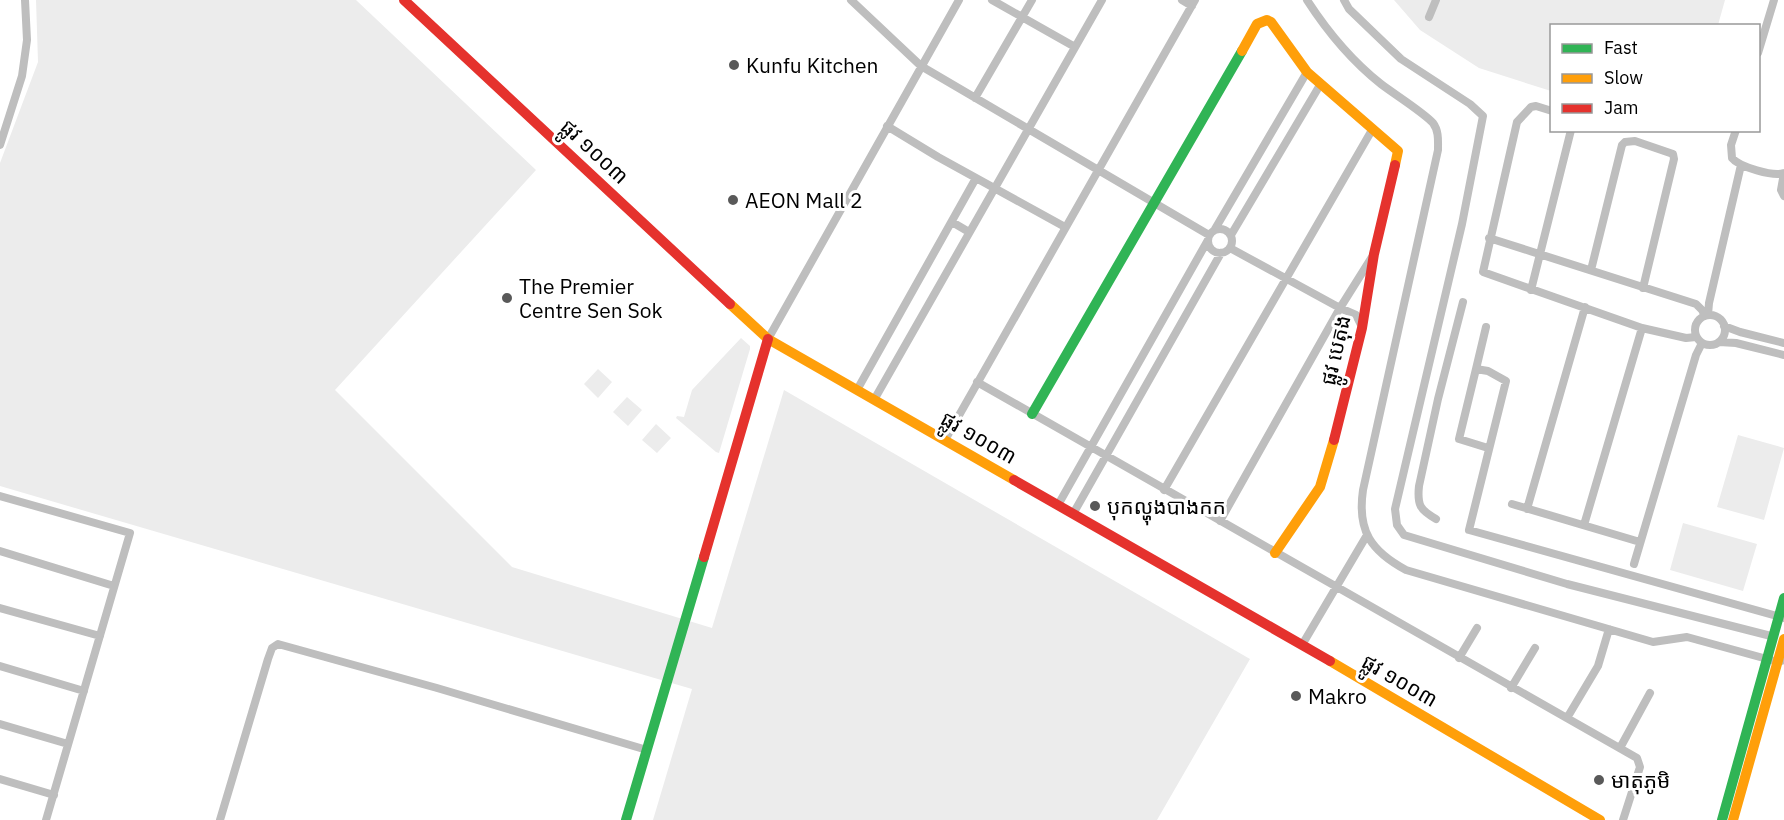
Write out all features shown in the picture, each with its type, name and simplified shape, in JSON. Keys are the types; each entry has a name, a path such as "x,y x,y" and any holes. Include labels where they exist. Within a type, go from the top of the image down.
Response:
{"main road":[{"name":"ផ្លូវ ១០០៣","path":"404,0 768,339 1302,645 1600,820"},
{"path":"1032,414 1257,24 1266,20 1274,25 1307,72 1372,130"},
{"name":"ផ្លូវ បេតុង","path":"1275,553 1320,487 1362,328 1374,254 1398,151 1372,130"},
{"path":"626,820 768,339"},
{"path":"1733,820 1775,657 1784,598"},
{"path":"1722,820 1775,657 1784,639"}],"street":[{"path":"0,145 22,76 27,40 25,0"},
{"path":"851,0 921,66 1211,235"},
{"path":"768,339 957,4 948,0"},
{"path":"992,0 1075,47"},
{"path":"975,98 1032,0"},
{"path":"874,400 1102,0"},
{"path":"945,440 1194,3 1182,0"},
{"path":"1307,0 1350,56 1379,83 1428,118 1437,130 1438,137 1438,150 1363,490 1361,517 1367,536 1385,557 1406,570 1653,642 1687,637 1775,657"},
{"path":"1429,17 1436,0"},
{"path":"1760,46 1774,0"},
{"path":"1058,505 1211,235 1307,72"},
{"path":"1073,514 1221,253 1230,248 1231,235 1320,85"},
{"path":"1550,111 1531,106 1520,118 1489,238 1483,272 1642,328 1699,340 1711,345 1719,342 1736,343 1784,355"},
{"path":"888,126 1065,227"},
{"path":"1164,490 1372,130"},
{"path":"1531,290 1570,132"},
{"path":"1736,132 1731,152 1735,162 1776,175 1784,173 1781,190 1784,196"},
{"path":"1591,270 1622,145 1625,142 1635,141 1673,154 1674,159 1644,288"},
{"path":"1634,564 1696,355 1699,340 1695,329 1696,323 1706,315 1741,165"},
{"path":"857,390 976,178"},
{"path":"952,222 969,232"},
{"path":"1211,235 1223,229 1231,235"},
{"path":"1211,235 1212,250 1221,253"},
{"path":"1489,238 1696,304 1706,315 1718,317 1724,326 1724,334 1719,342"},
{"path":"1230,248 1356,315 1360,319 1362,328"},
{"path":"1220,521 1340,308 1374,254"},
{"path":"1436,519 1423,512 1418,499 1419,486 1463,302"},
{"path":"1527,509 1585,308"},
{"path":"1724,326 1784,343"},
{"path":"1486,327 1459,440 1488,448"},
{"path":"1584,525 1642,328"},
{"path":"1476,369 1488,371 1506,381 1469,530 1780,620"},
{"path":"977,382 1637,758 1640,767 1623,820"},
{"path":"0,496 130,533 46,820"},
{"path":"1512,504 1640,542"},
{"path":"1302,645 1367,536"},
{"path":"0,551 114,586"},
{"path":"0,608 100,636"},
{"path":"1459,658 1477,628"},
{"path":"1567,718 1598,666 1609,629"},
{"path":"220,820 268,659 272,648 278,644 647,750"},
{"path":"1511,688 1535,648"},
{"path":"0,666 84,691"},
{"path":"1620,748 1650,693"},
{"path":"0,724 68,744"},
{"path":"0,779 54,795"}],"shaded area":[{"path":"36,0 356,0 536,170 335,390 512,567 712,628 784,390 1250,659 1157,820 653,820 692,689 0,486 0,163 38,62"},
{"path":"1394,0 1725,0 1718,24 1550,24 1550,91 1479,68 1420,30"},
{"path":"741,338 750,346 750,349 719,453 676,418 677,416 684,417 692,390"},
{"path":"598,369 612,382 598,398 584,384"},
{"path":"627,397 642,410 628,426 613,412"},
{"path":"656,424 671,438 657,453 642,440"},
{"path":"1738,435 1784,448 1764,520 1717,507"},
{"path":"1683,523 1757,544 1743,591 1670,570"}],"waterway":[{"path":"1344,0 1349,9 1401,59 1470,104 1483,116 1462,224 1395,509 1397,525 1404,535 1567,584 1771,636"}],"traffic: fast":[{"path":"1032,414 1242,51"},
{"path":"626,820 704,557"},
{"path":"1722,820 1784,598"}],"traffic: slow":[{"path":"1242,51 1257,24 1267,20 1271,22 1307,72 1398,151 1395,165"},
{"path":"730,304 768,339 1014,480"},
{"path":"1275,553 1320,487 1334,440"},
{"path":"1733,820 1784,639"},
{"path":"1330,661 1600,820"}],"traffic: jam":[{"path":"404,0 730,304"},
{"path":"1334,440 1362,328 1374,254 1395,165"},
{"path":"704,557 768,339"},
{"path":"1014,480 1330,661"}],"place":[{"name":"Kunfu Kitchen","path":"734,65"},
{"name":"AEON Mall 2","path":"733,200"},
{"name":"The Premier Centre Sen Sok","path":"507,298"},
{"name":"បុកល្ហុងបាងកក","path":"1095,506"},
{"name":"Makro","path":"1296,696"},
{"name":"មាតុភូមិ","path":"1599,780"}]}
